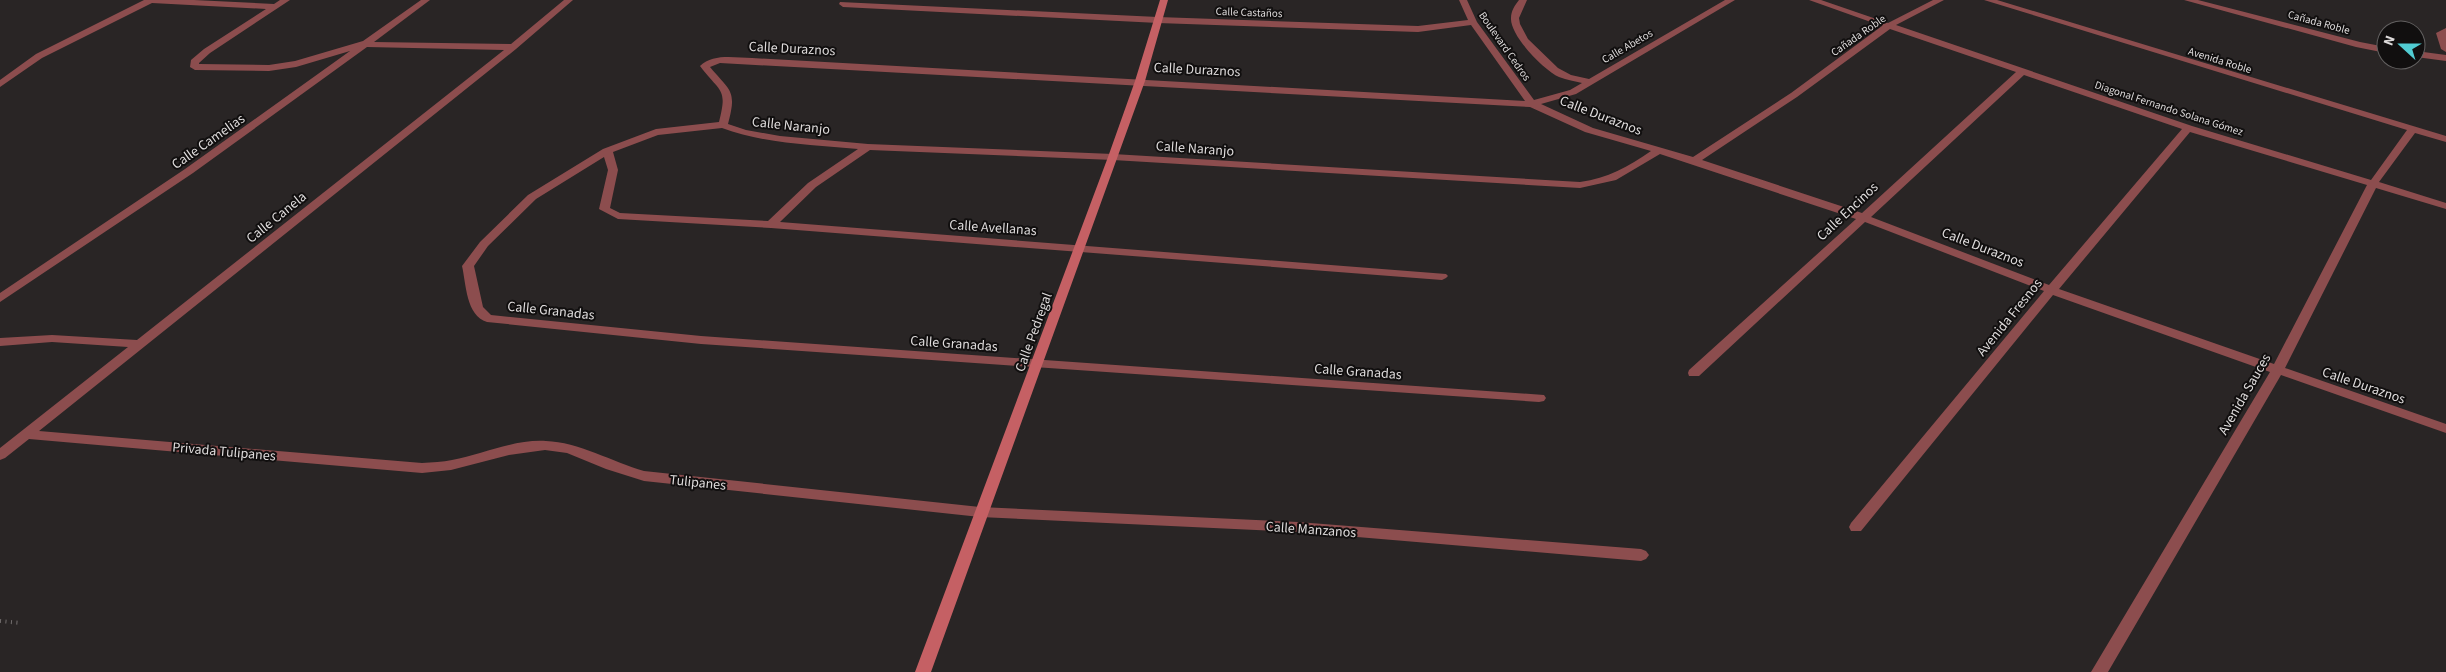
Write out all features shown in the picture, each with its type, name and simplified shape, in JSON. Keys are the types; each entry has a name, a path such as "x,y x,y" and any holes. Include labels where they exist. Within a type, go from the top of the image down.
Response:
{"street":[{"path":"0,84 39,56 150,0 276,6"},
{"path":"286,0 207,51 194,62 196,67 269,68 296,64 363,44 513,47"},
{"name":"Calle Camelias","path":"0,298 189,171 426,0"},
{"name":"Calle Canela","path":"0,455 513,47 569,0"},
{"name":"Calle Pedregal","path":"922,672 980,512 1038,364 1078,249 1114,157 1140,81 1164,0"},
{"name":"Boulevard Cedros","path":"1463,0 1473,22 1532,104"},
{"path":"1523,0 1514,19 1516,28 1525,40 1548,64 1561,74 1588,81"},
{"name":"Calle Abetos","path":"1532,104 1573,92 1588,81 1731,0"},
{"name":"Diagonal Fernando Solana Gómez","path":"1814,0 2188,128 2446,206"},
{"name":"Cañada Roble","path":"1694,161 1794,96 1888,26 1940,0"},
{"name":"Avenida Roble","path":"1988,0 2446,139"},
{"name":"Cañada Roble","path":"2188,0 2376,48"},
{"name":"Calle Castaños","path":"843,4 1158,20 1418,29 1473,22"},
{"path":"2445,31 2440,33 2446,49"},
{"path":"2426,55 2446,58"},
{"name":"Calle Duraznos","path":"723,125 729,102 728,94 707,70 705,66 708,63 752,61 1532,104 1589,130 1657,152 1694,161 1862,217 2051,290 2446,430"},
{"name":"Calle Encinos","path":"1694,373 2022,72"},
{"path":"607,151 656,132 723,125"},
{"name":"Calle Naranjo","path":"723,125 744,133 762,136 868,147 1114,157 1580,185 1604,182 1624,175 1657,152"},
{"name":"Avenida Fresnos","path":"1856,526 2188,128"},
{"name":"Avenida Sauces","path":"2099,672 2277,371 2373,184 2412,130"},
{"path":"771,225 812,185 868,147"},
{"name":"Calle Avellanas","path":"607,151 613,170 604,210 618,216 771,225 1442,276"},
{"name":"Calle Granadas","path":"607,151 532,197 484,244 468,266 476,308 487,318 701,340 1539,398"},
{"path":"0,342 16,339 86,339 141,344"},
{"name":"Privada Tulipanes","path":"25,434 422,468"},
{"name":"Tulipanes","path":"422,468 450,465 510,450 545,445 570,449 611,466 644,476 980,512"},
{"name":"Calle Manzanos","path":"980,512 1298,527 1641,555"}],"path":[{"path":"0,621 20,622"}]}
